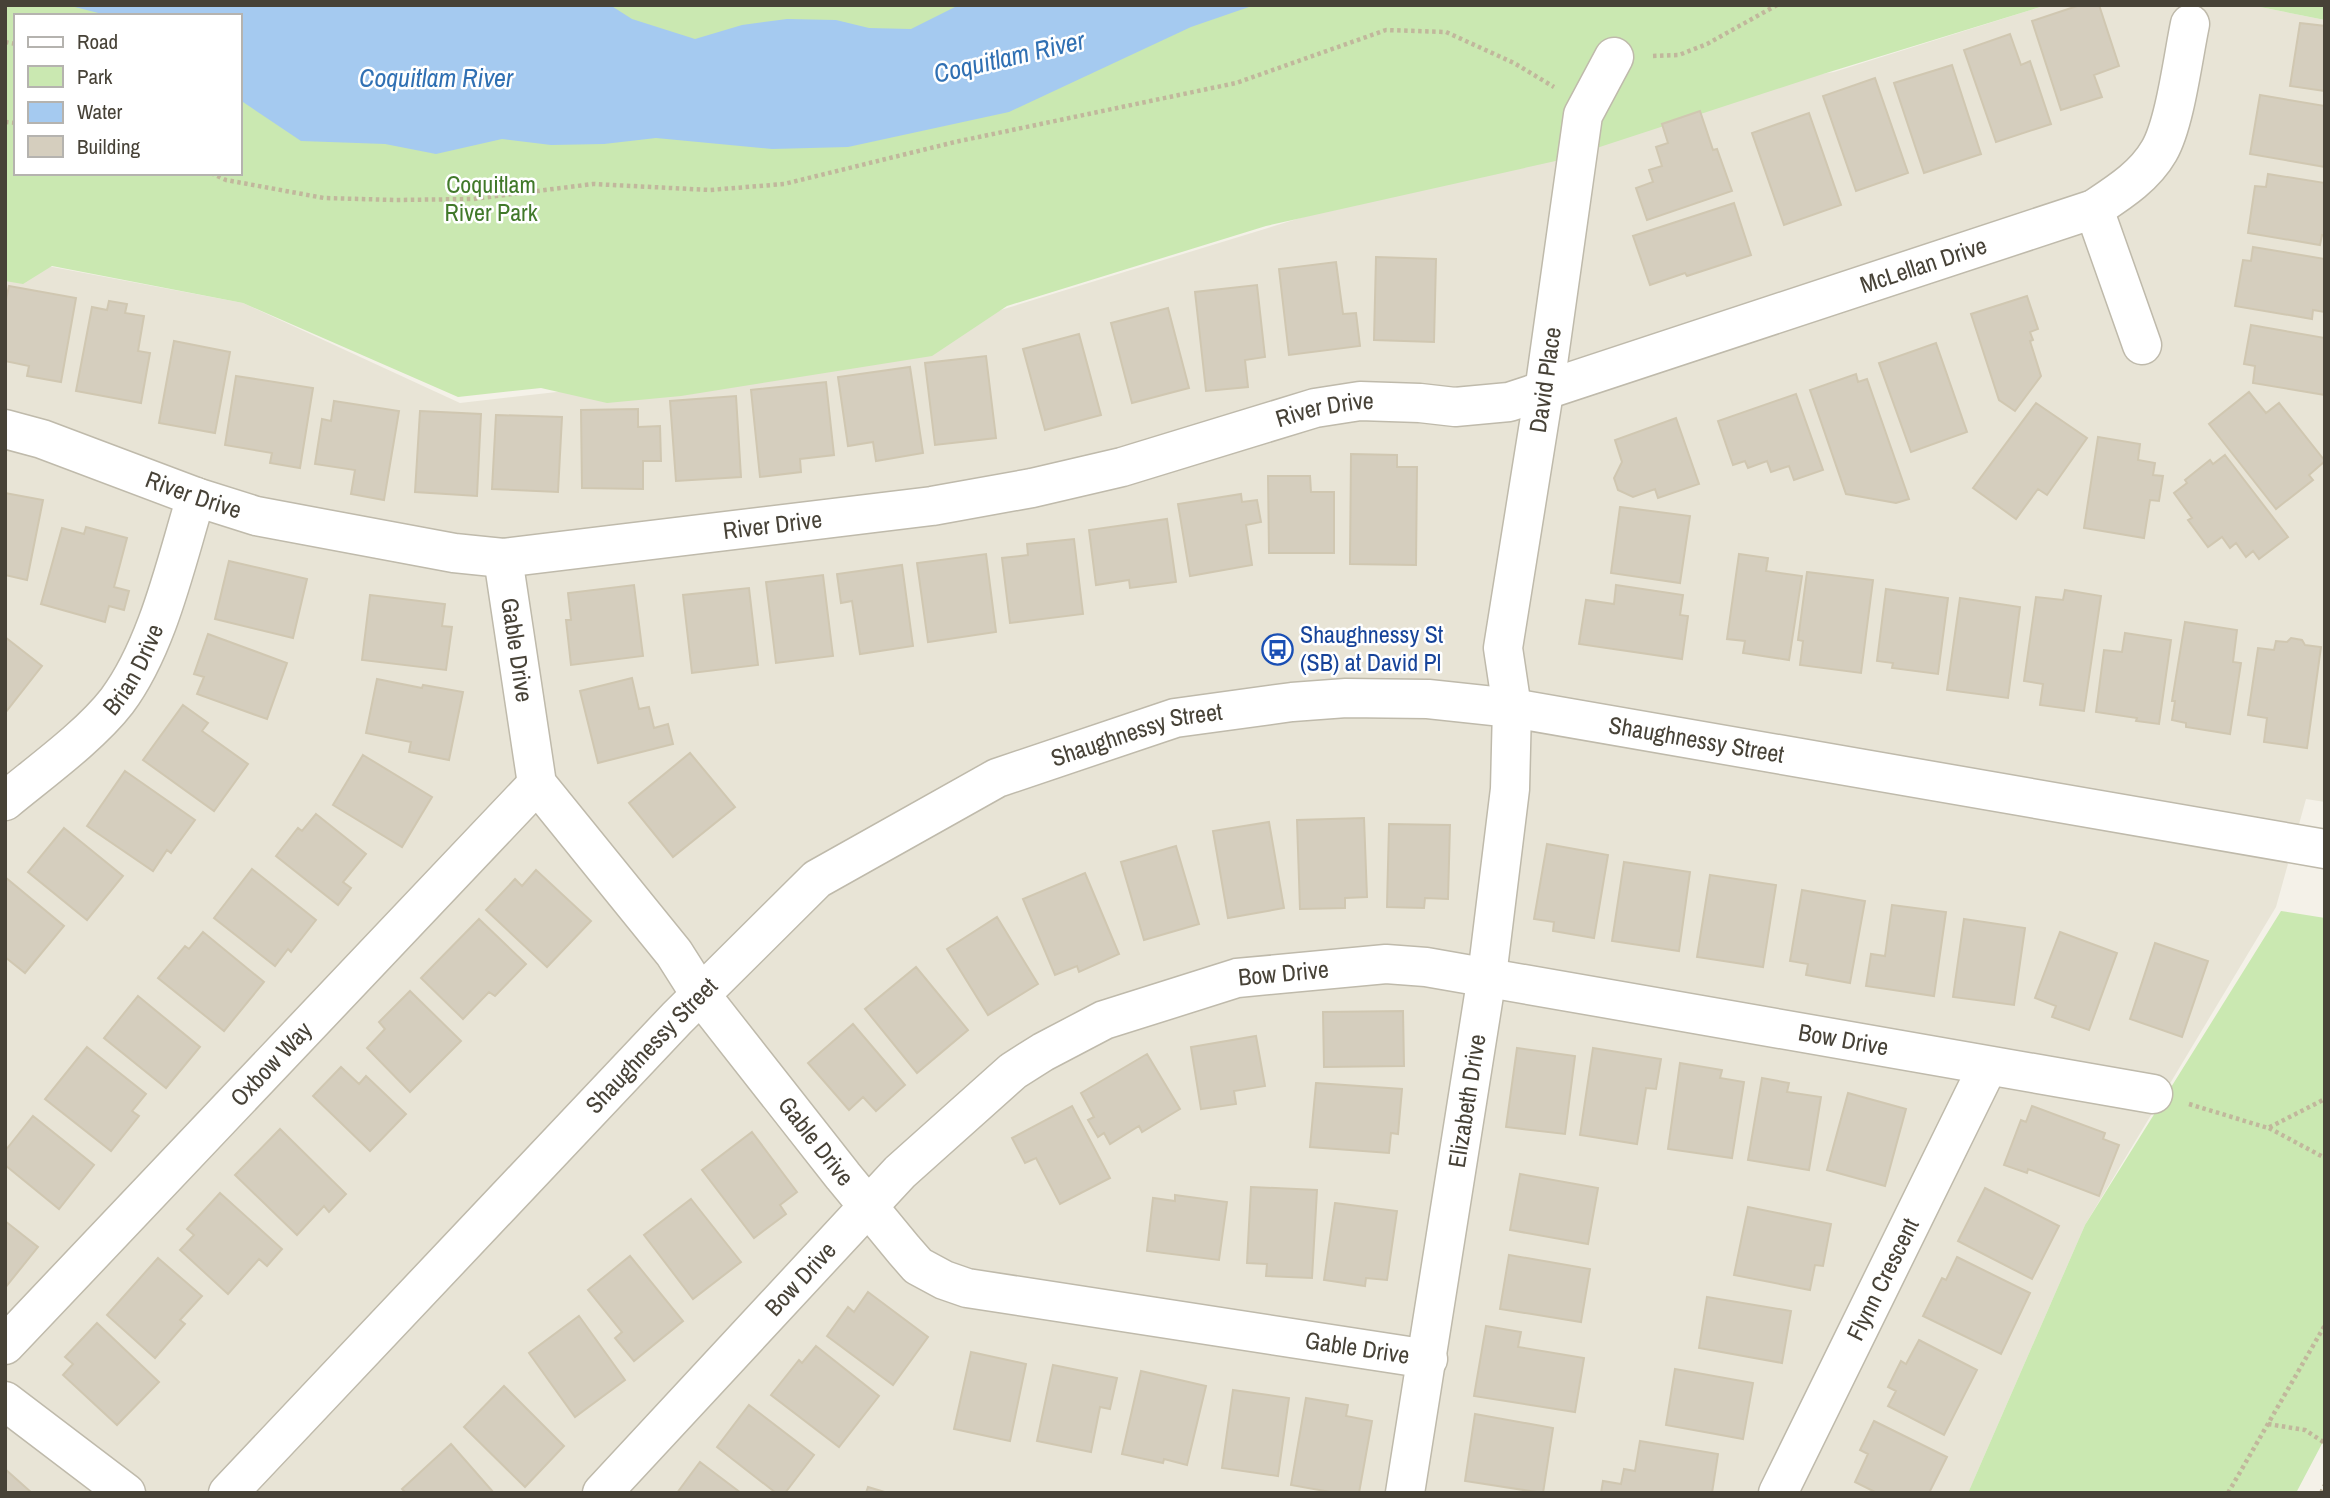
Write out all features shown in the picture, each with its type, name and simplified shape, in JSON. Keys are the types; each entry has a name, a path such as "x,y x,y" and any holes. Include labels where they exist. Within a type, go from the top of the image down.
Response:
{"street":[{"name":"McLellan Drive","path":"1544,392 2094,209 2134,181 2160,150 2169,126 2190,23"},
{"name":"David Place","path":"1512,708 1503,648 1544,392 1583,115 1614,57"},
{"path":"2094,209 2142,345"},
{"name":"River Drive","path":"5,429 42,439 196,497 256,516 454,553 503,558 932,506 1032,488 1122,467 1315,408 1360,401 1455,407 1509,402 1544,392"},
{"name":"Brian Drive","path":"5,801 100,721 118,700 147,649 196,497"},
{"name":"Gable Drive","path":"503,558 537,783 674,953 700,994 918,1266 944,1280 967,1288 1427,1359"},
{"name":"Shaughnessy Street","path":"228,1493 700,994 817,879 997,778 1175,718 1292,702 1346,698 1428,699 1512,708 2325,849"},
{"name":"Elizabeth Drive","path":"1405,1493 1487,976 1510,789 1512,708"},
{"name":"Oxbow Way","path":"5,1345 537,783"},
{"name":"Bow Drive","path":"602,1493 900,1172 1013,1071 1104,1020 1237,978 1386,964 1426,967 2153,1094"},
{"name":"Flynn Crescent","path":"1779,1493 1988,1066"},
{"path":"5,1401 126,1493"}],"path":[{"path":"1614,57 1679,55 1707,44 1777,5"},
{"path":"215,175 226,180 324,198 383,200 473,199 593,184 710,190 784,184 955,142 1236,83 1386,30 1446,32 1514,63 1555,87"},
{"path":"2153,1094 2268,1128 2325,1158"},
{"path":"2268,1128 2325,1099"},
{"path":"2228,1493 2325,1325"},
{"path":"2268,1424 2305,1430 2325,1443"},
{"path":"2321,1493 2325,1485"}],"shaded area":[{"path":"2047,5 2250,5 2325,20 2325,802 2306,799 2276,907 2085,1225 1968,1493 5,1493 5,258 243,303 460,403 838,360 1541,144 1641,101 1834,72"}],"green space":[{"name":"Coquitlam River Park","path":"5,5 2047,5 1823,74 1560,160 1266,226 1007,306 932,356 681,396 607,403 541,388 458,397 243,303 52,266 23,284 5,281"},
{"path":"2250,5 2325,5 2325,20"},
{"path":"2281,911 2325,918 2325,1438 2296,1493 1968,1493 2085,1225"}],"water":[{"name":"Coquitlam River","path":"29,5 610,5 632,19 695,39 742,25 787,19 836,20 869,28 911,29 959,5 1265,5 1249,7 1191,27 1009,112 848,147 772,149 656,138 604,144 551,145 502,139 436,154 385,144 301,141 242,101 242,14 102,14 71,6"}],"building":[{"path":"2080,5 2099,5 2119,66 2094,75 2102,97 2061,110 2032,21"},
{"path":"2300,23 2325,26 2325,91 2290,86"},
{"path":"2010,34 2021,65 2030,61 2051,124 1996,142 1964,50"},
{"path":"1952,65 1981,154 1924,173 1894,83"},
{"path":"1875,78 1908,173 1856,191 1823,96"},
{"path":"2260,95 2325,106 2325,167 2250,154"},
{"path":"1700,111 1713,150 1717,149 1732,191 1647,220 1636,188 1653,182 1649,170 1662,166 1656,147 1668,143 1662,124"},
{"path":"1809,113 1841,205 1784,225 1752,133"},
{"path":"2268,174 2325,183 2325,236 2322,235 2320,245 2248,233 2255,186 2266,187"},
{"path":"1734,203 1751,255 1650,285 1633,236"},
{"path":"2253,247 2325,259 2325,312 2313,310 2312,319 2235,306 2243,260 2251,261"},
{"path":"1376,257 1436,259 1434,342 1374,340"},
{"path":"1336,262 1343,314 1356,313 1360,346 1289,355 1279,269"},
{"path":"1257,285 1265,357 1245,360 1248,387 1206,391 1195,292"},
{"path":"9,286 76,298 61,382 27,376 29,366 5,361 5,304"},
{"path":"2027,296 2038,329 2030,332 2033,340 2030,341 2041,376 2015,411 1999,400 1971,314"},
{"path":"109,301 127,304 125,313 144,316 138,351 150,353 141,403 76,391 92,307 107,310"},
{"path":"1168,308 1189,388 1132,403 1111,323"},
{"path":"2251,325 2325,338 2325,395 2253,383 2255,366 2244,364"},
{"path":"1079,334 1101,415 1045,430 1023,349"},
{"path":"174,341 230,352 215,433 159,423"},
{"path":"1936,343 1967,432 1911,452 1879,363"},
{"path":"986,356 996,438 935,445 925,363"},
{"path":"910,367 923,453 876,461 873,442 848,446 838,377"},
{"path":"1856,374 1858,382 1867,379 1909,499 1896,503 1846,494 1810,390"},
{"path":"236,376 313,388 300,468 270,463 272,453 225,445"},
{"path":"826,382 834,455 800,459 801,472 760,477 751,390"},
{"path":"2249,392 2266,413 2279,403 2325,461 2309,475 2313,480 2276,509 2209,424"},
{"path":"1796,394 1823,470 1794,480 1789,466 1771,472 1767,461 1748,468 1745,461 1733,465 1718,421"},
{"path":"736,396 741,477 676,481 670,401"},
{"path":"334,401 399,411 384,500 351,494 355,470 315,464 322,419 331,421"},
{"path":"2036,403 2087,438 2047,495 2038,489 2016,519 1973,488"},
{"path":"638,409 638,427 660,426 661,461 643,461 643,489 582,488 581,410"},
{"path":"420,411 481,414 477,496 415,492"},
{"path":"496,415 562,417 558,492 492,489"},
{"path":"1676,418 1699,484 1658,498 1655,489 1633,497 1618,490 1614,478 1622,462 1615,440"},
{"path":"2098,437 2140,444 2138,460 2155,463 2153,475 2163,476 2159,501 2150,500 2144,538 2084,528"},
{"path":"1351,454 1397,455 1397,467 1417,467 1416,565 1350,564"},
{"path":"2225,455 2288,537 2259,559 2253,551 2246,557 2236,543 2230,548 2222,537 2208,547 2188,520 2192,518 2174,493 2187,483 2185,480 2210,460 2213,464"},
{"path":"1268,476 1310,476 1311,492 1334,492 1334,553 1269,553"},
{"path":"5,493 43,500 27,580 5,575"},
{"path":"1241,494 1242,502 1257,500 1261,522 1246,525 1252,565 1190,576 1178,504"},
{"path":"1620,507 1690,516 1680,583 1611,573"},
{"path":"1167,519 1176,582 1130,588 1129,580 1096,585 1089,530"},
{"path":"86,527 127,538 114,587 129,591 124,610 109,606 105,622 41,604 62,528 84,534"},
{"path":"1074,539 1083,614 1010,623 1002,558 1028,555 1027,544"},
{"path":"986,554 996,632 928,642 917,563"},
{"path":"1739,554 1768,558 1766,571 1802,576 1789,660 1743,653 1745,641 1727,639"},
{"path":"229,561 307,579 293,638 215,619"},
{"path":"902,565 913,646 860,654 852,601 841,603 837,574"},
{"path":"1807,572 1873,580 1861,673 1800,665 1803,641 1798,640"},
{"path":"823,575 833,656 776,663 766,582"},
{"path":"634,585 643,656 571,665 566,620 571,620 568,593"},
{"path":"1616,585 1683,595 1680,615 1688,616 1682,659 1579,644 1586,600 1614,604"},
{"path":"749,588 758,665 692,673 683,595"},
{"path":"1886,589 1948,598 1938,674 1892,668 1893,663 1877,661"},
{"path":"2065,590 2101,596 2084,711 2040,705 2043,684 2024,681 2036,597 2063,600"},
{"path":"370,595 445,604 442,626 452,627 446,670 362,660"},
{"path":"1960,598 2020,607 2008,698 1947,690"},
{"path":"2185,622 2237,630 2233,662 2241,663 2230,734 2186,727 2186,723 2172,720 2175,701 2172,701"},
{"path":"2125,633 2171,640 2159,724 2096,712 2104,650 2122,652"},
{"path":"208,634 287,663 267,719 197,694 204,677 194,674"},
{"path":"5,637 42,666 5,713"},
{"path":"2291,638 2302,640 2305,645 2321,647 2307,748 2264,742 2267,718 2248,715 2258,648 2274,650 2276,641 2287,642"},
{"path":"632,678 639,709 649,707 654,728 668,724 673,744 598,763 580,691"},
{"path":"377,679 422,688 423,685 463,692 449,760 409,752 411,742 366,733"},
{"path":"183,705 208,723 202,731 248,764 214,811 143,760"},
{"path":"690,753 735,807 673,857 629,803"},
{"path":"363,755 432,797 402,847 333,805"},
{"path":"125,771 195,820 171,853 167,850 153,871 87,826"},
{"path":"316,814 366,854 343,882 351,888 338,905 276,856 298,828 302,831"},
{"path":"1364,818 1367,897 1345,898 1345,908 1300,909 1297,820"},
{"path":"1269,822 1284,908 1228,918 1213,831"},
{"path":"1389,824 1450,825 1448,899 1425,898 1424,908 1387,907"},
{"path":"64,828 123,876 87,920 28,872"},
{"path":"1547,844 1608,855 1594,938 1553,931 1554,922 1534,919"},
{"path":"1176,846 1199,924 1144,940 1121,862"},
{"path":"1624,862 1690,872 1679,951 1612,941"},
{"path":"252,869 316,920 291,952 288,949 275,966 214,918"},
{"path":"536,870 591,921 547,967 486,910 515,879 522,886"},
{"path":"1085,873 1119,954 1079,972 1077,966 1055,975 1023,899"},
{"path":"1710,875 1776,885 1763,967 1697,957"},
{"path":"5,877 64,926 25,973 5,957"},
{"path":"1802,890 1865,901 1850,983 1806,975 1808,964 1790,961"},
{"path":"1892,905 1946,912 1934,996 1866,986 1871,954 1885,956"},
{"path":"997,917 1038,984 988,1015 947,949"},
{"path":"479,919 526,964 495,996 489,992 463,1019 421,978"},
{"path":"1964,919 2025,928 2014,1005 1953,997"},
{"path":"203,932 264,982 224,1031 158,978 185,946 189,949"},
{"path":"2060,932 2117,953 2089,1030 2052,1017 2056,1006 2035,998"},
{"path":"2155,943 2208,961 2182,1037 2130,1019"},
{"path":"916,967 968,1030 917,1073 865,1009"},
{"path":"410,991 461,1041 410,1092 367,1048 385,1029 379,1022"},
{"path":"138,996 200,1047 166,1088 104,1038"},
{"path":"1403,1011 1404,1066 1324,1067 1323,1012"},
{"path":"853,1024 905,1085 876,1111 863,1097 849,1110 808,1063"},
{"path":"1256,1036 1265,1086 1234,1091 1236,1104 1201,1109 1191,1047"},
{"path":"87,1047 146,1094 132,1111 139,1116 111,1151 45,1099"},
{"path":"1517,1048 1575,1056 1565,1134 1506,1127"},
{"path":"1593,1048 1661,1059 1656,1089 1646,1088 1637,1144 1580,1135"},
{"path":"1147,1054 1180,1109 1142,1132 1139,1126 1110,1144 1104,1133 1098,1137 1088,1120 1094,1117 1081,1093"},
{"path":"1680,1063 1722,1070 1720,1078 1744,1082 1732,1158 1668,1149"},
{"path":"341,1067 359,1084 366,1076 406,1114 370,1151 313,1096"},
{"path":"1762,1078 1789,1083 1787,1092 1821,1097 1809,1170 1748,1160"},
{"path":"1316,1083 1402,1089 1398,1134 1391,1133 1389,1153 1310,1147"},
{"path":"1848,1093 1906,1109 1885,1186 1827,1170"},
{"path":"1072,1106 1110,1178 1060,1204 1036,1158 1025,1163 1012,1138"},
{"path":"2032,1106 2105,1133 2103,1139 2119,1145 2099,1196 2028,1169 2027,1173 2004,1165 2021,1120 2026,1122"},
{"path":"33,1116 94,1165 59,1209 5,1165 5,1151"},
{"path":"280,1129 346,1194 329,1212 324,1206 297,1235 235,1175"},
{"path":"752,1132 797,1192 780,1205 786,1214 754,1238 702,1170"},
{"path":"1520,1174 1598,1188 1588,1244 1510,1230"},
{"path":"1251,1187 1317,1190 1312,1278 1266,1276 1267,1264 1247,1263"},
{"path":"1985,1188 2059,1226 2032,1279 1958,1241"},
{"path":"220,1193 282,1249 267,1266 259,1259 228,1294 180,1250 194,1235 187,1229"},
{"path":"1175,1195 1227,1202 1219,1260 1147,1251 1153,1198 1175,1201"},
{"path":"691,1199 741,1262 693,1299 644,1235"},
{"path":"1335,1203 1397,1211 1387,1280 1366,1278 1365,1286 1324,1280"},
{"path":"1748,1207 1831,1224 1823,1266 1815,1265 1810,1290 1734,1275"},
{"path":"5,1221 38,1247 5,1288"},
{"path":"1509,1255 1590,1269 1581,1322 1500,1309"},
{"path":"630,1256 683,1321 634,1361 615,1338 622,1332 588,1290"},
{"path":"1957,1257 2030,1293 2001,1354 1923,1316 1942,1278 1946,1280"},
{"path":"158,1258 202,1296 180,1320 185,1324 155,1358 107,1315"},
{"path":"868,1292 928,1337 893,1385 827,1336 848,1307 854,1312"},
{"path":"1707,1297 1791,1311 1782,1363 1699,1348"},
{"path":"579,1316 625,1380 575,1417 529,1353"},
{"path":"97,1323 159,1382 117,1425 63,1375 73,1364 65,1357"},
{"path":"1486,1326 1521,1332 1518,1347 1584,1358 1575,1412 1474,1396"},
{"path":"1919,1340 1977,1370 1944,1435 1888,1406 1896,1391 1888,1387 1901,1361 1906,1364"},
{"path":"816,1346 879,1396 839,1447 771,1395 799,1360 802,1363"},
{"path":"971,1352 1026,1364 1010,1441 954,1429"},
{"path":"1053,1365 1117,1378 1110,1409 1100,1407 1091,1452 1037,1441"},
{"path":"1675,1369 1753,1383 1743,1439 1666,1425"},
{"path":"1141,1371 1206,1386 1187,1465 1122,1454"},
{"path":"504,1386 564,1446 525,1487 464,1427"},
{"path":"1233,1390 1289,1398 1278,1476 1222,1468"},
{"path":"1306,1398 1348,1405 1346,1416 1372,1421 1359,1493 1336,1493 1291,1485"},
{"path":"749,1405 814,1455 785,1493 776,1493 717,1447"},
{"path":"1475,1414 1553,1428 1543,1493 1465,1481"},
{"path":"1874,1421 1947,1457 1929,1493 1877,1493 1855,1482 1868,1454 1860,1450"},
{"path":"1640,1441 1718,1454 1712,1493 1601,1493 1603,1481 1621,1484 1624,1469 1635,1471"},
{"path":"451,1444 494,1493 406,1493 402,1489"},
{"path":"700,1462 741,1493 677,1493"},
{"path":"5,1469 32,1493 5,1493"},
{"path":"868,1487 888,1493 866,1493"}],"place":[{"name":"Shaughnessy St (SB) at David Pl","path":"1277,649"}]}
